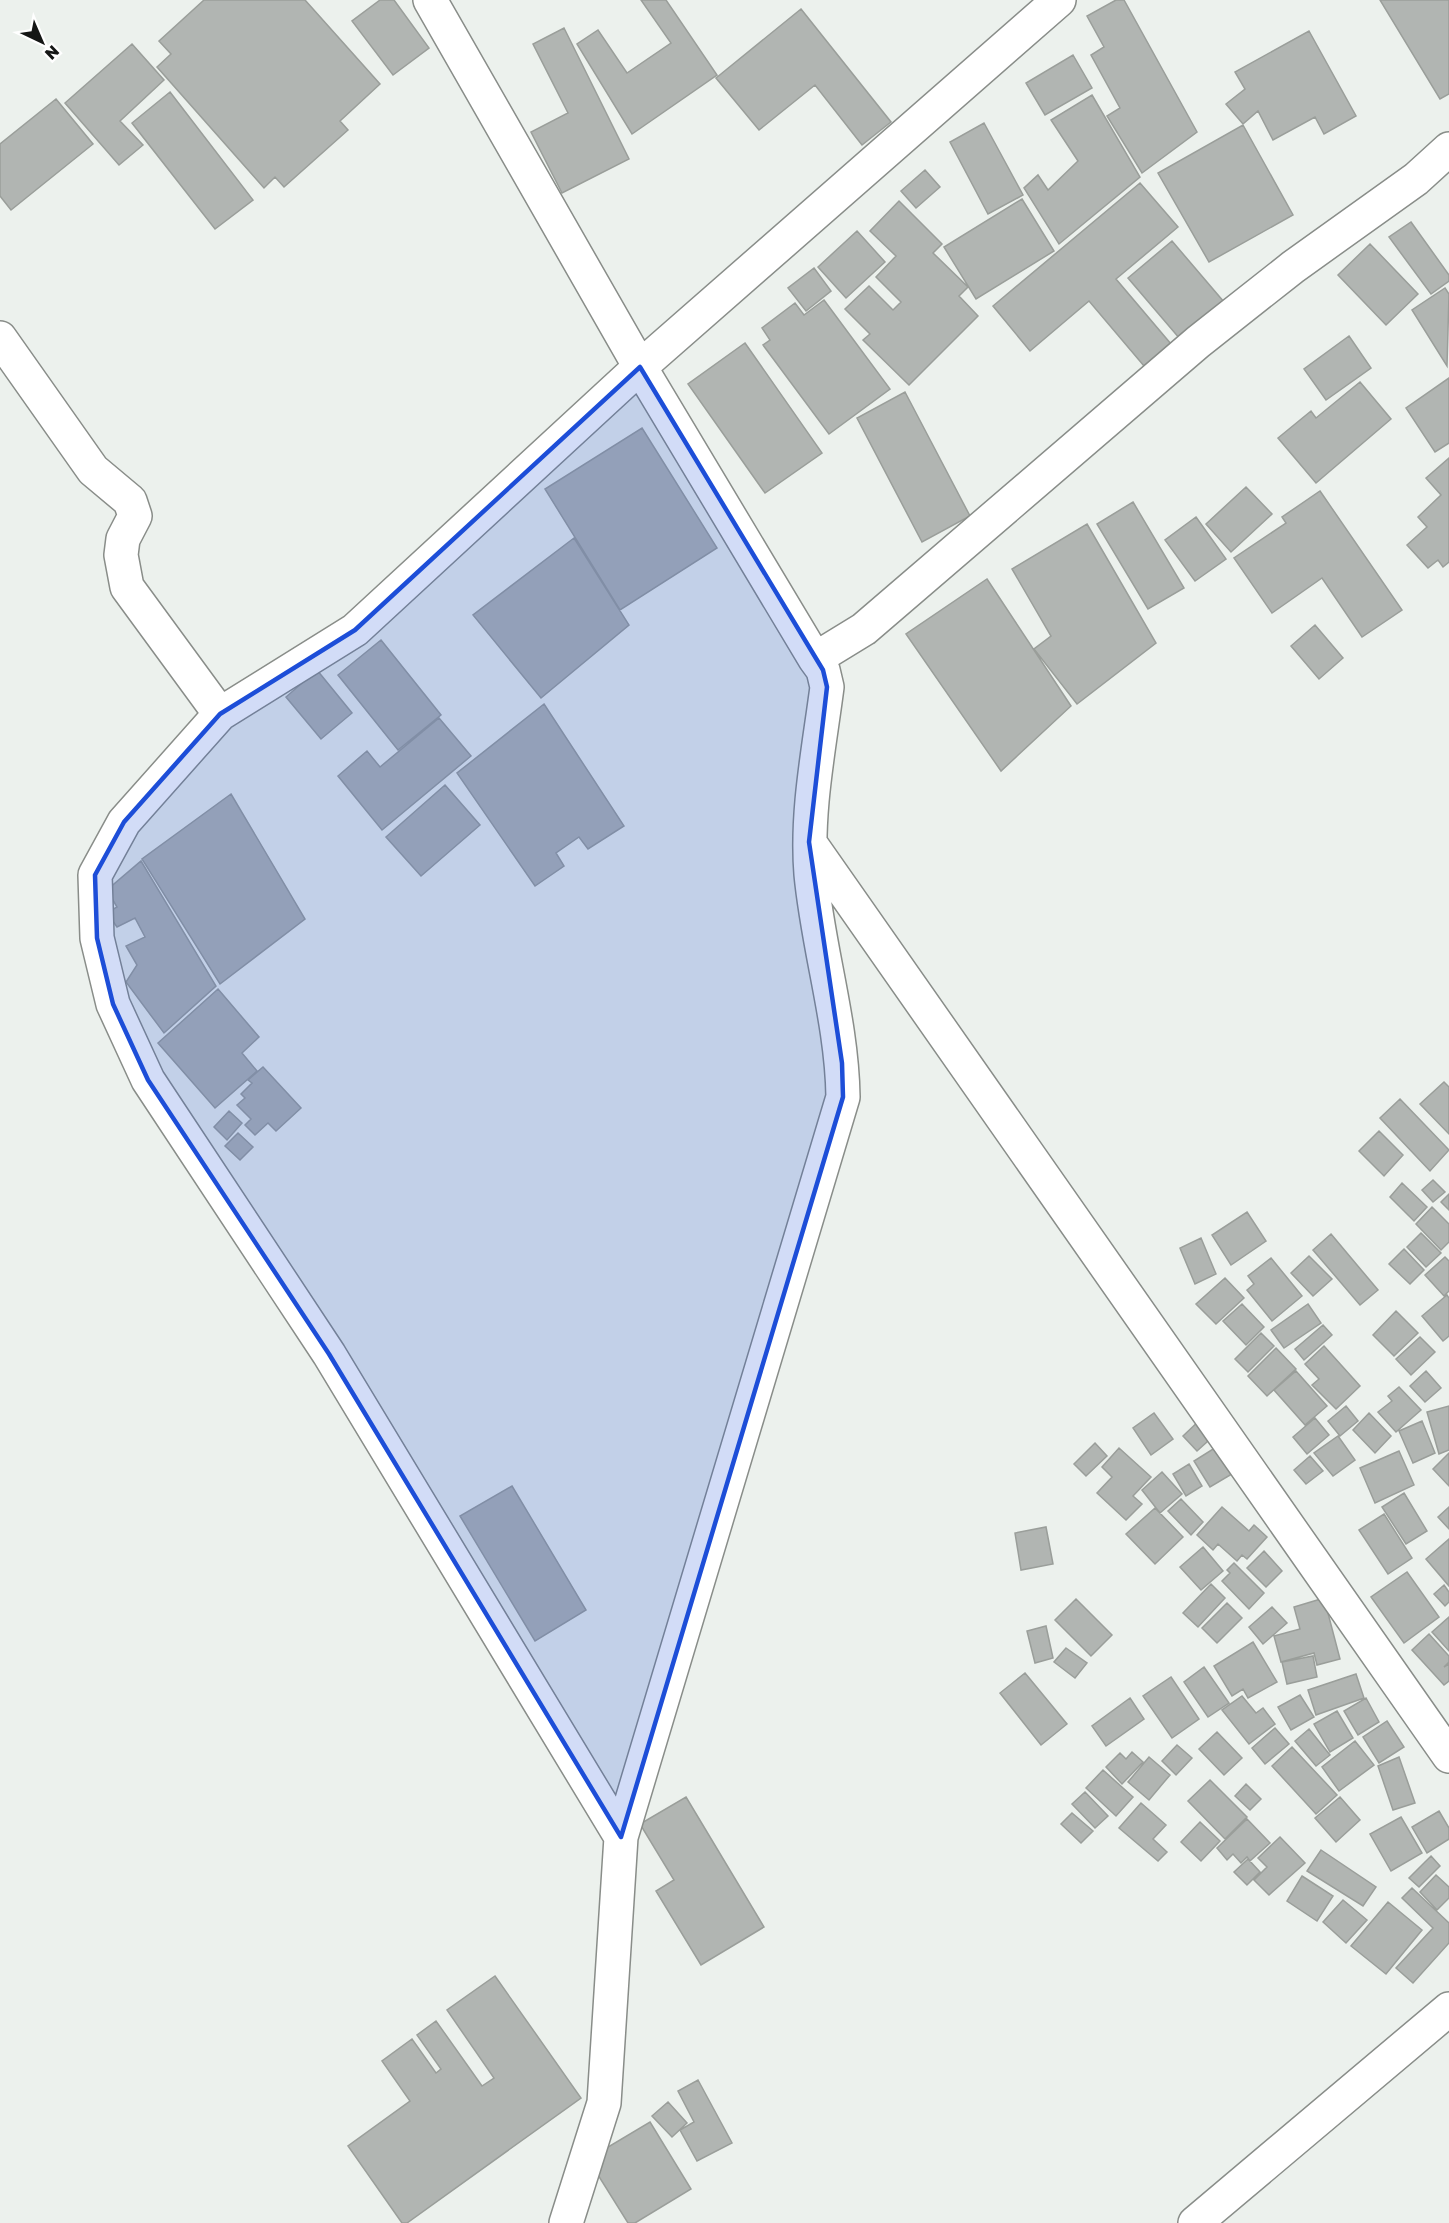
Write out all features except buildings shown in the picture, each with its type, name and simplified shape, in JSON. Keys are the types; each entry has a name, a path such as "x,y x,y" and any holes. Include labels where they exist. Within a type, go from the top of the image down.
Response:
{"street":[{"path":"621,1837 328,1354 148,1080 113,1004 97,938 95,875 124,822 220,714 355,630 640,367 1059,0"},
{"path":"444,6 640,367 823,670 827,687 809,842 812,876 842,1063 843,1097 621,1837 603,2103 566,2223"},
{"path":"815,659 864,629 1207,335 1293,267 1416,179 1449,149"},
{"path":"0,338 93,470 130,501 135,516 123,539 121,555 127,587 220,714"},
{"path":"809,842 1449,1756"},
{"path":"1195,2223 1449,2009"}],"highlighted area":[{"path":"640,367 823,670 827,687 809,842 842,1063 843,1097 621,1837 329,1354 148,1080 113,1004 97,938 95,875 124,822 220,714 355,630"}]}
